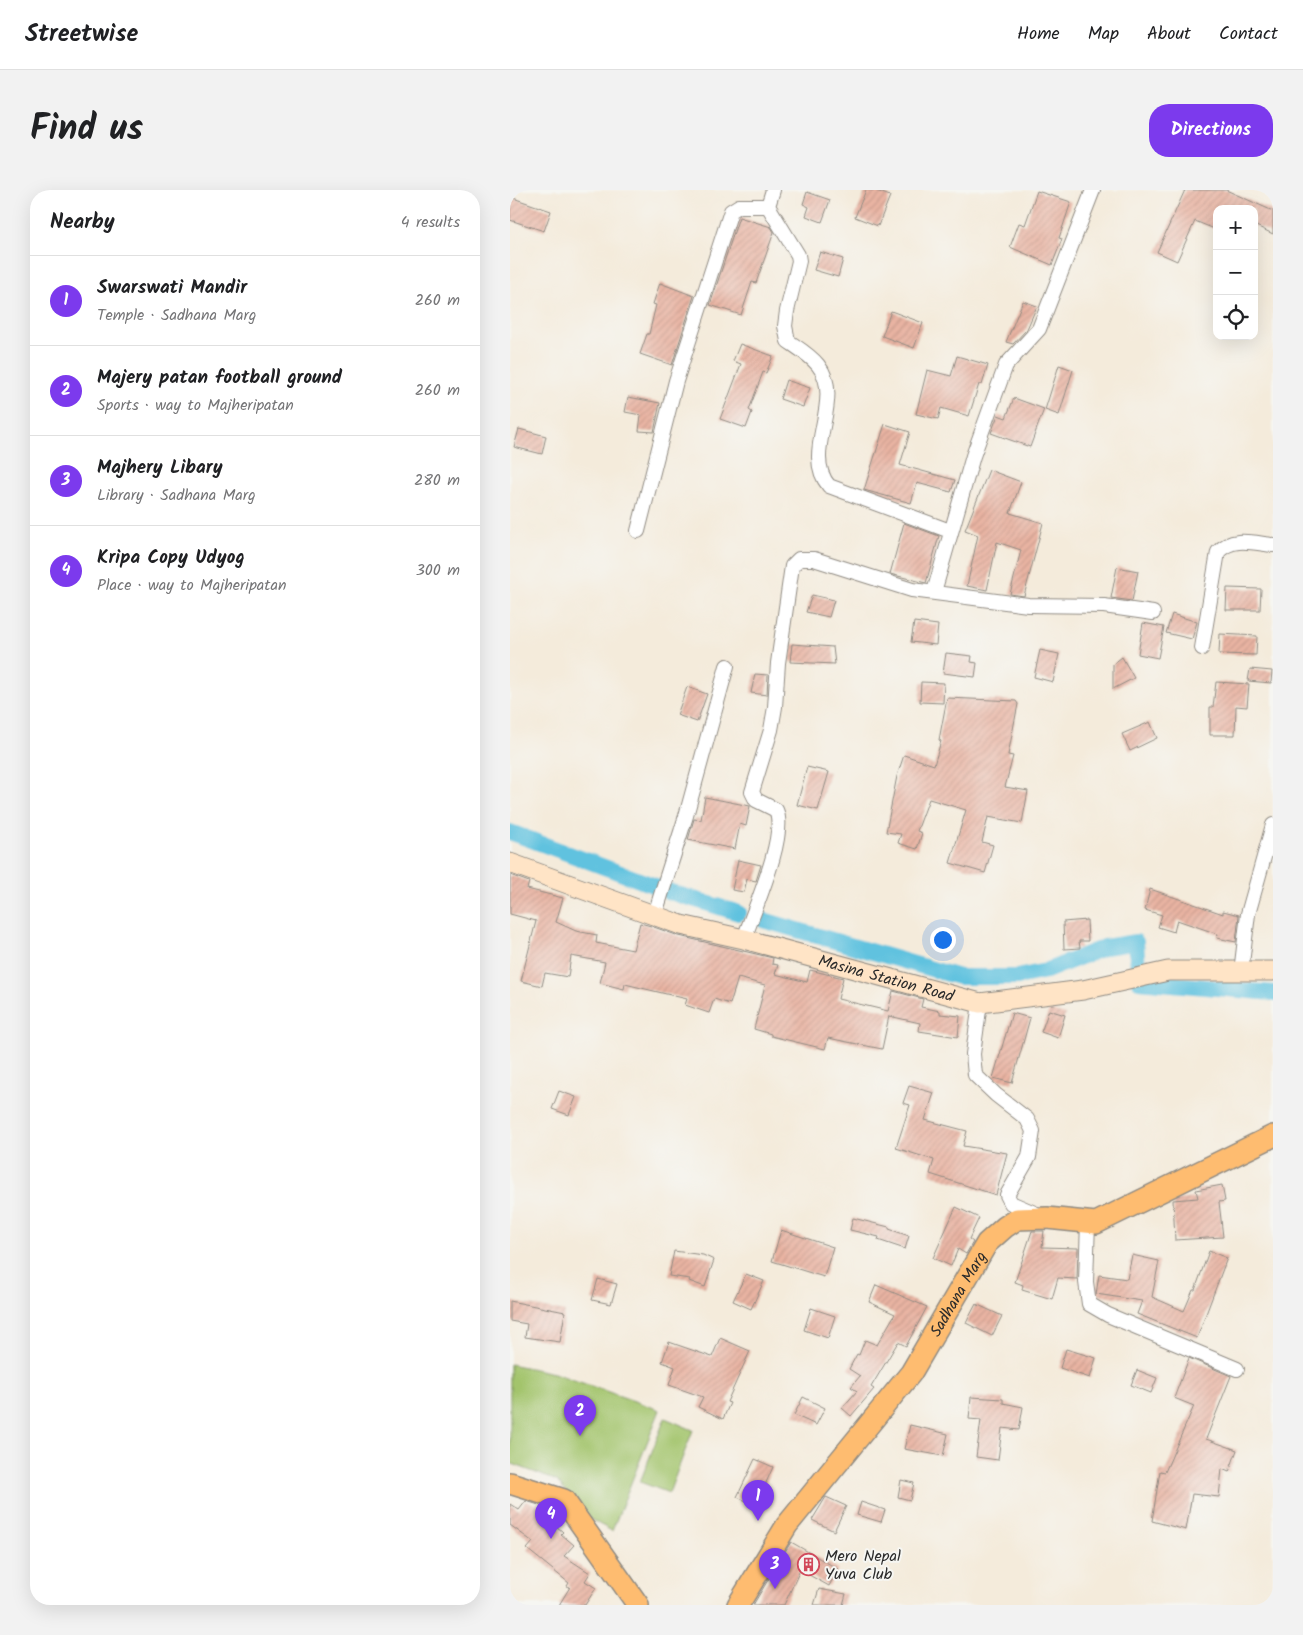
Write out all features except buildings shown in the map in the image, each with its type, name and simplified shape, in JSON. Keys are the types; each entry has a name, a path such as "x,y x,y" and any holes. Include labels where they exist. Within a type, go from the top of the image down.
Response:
{"main road":[{"name":"Sadhana Marg","path":"741,1600 787,1525 911,1373 987,1243 1005,1226 1017,1219 1047,1218 1096,1222 1273,1136"},
{"path":"510,1483 564,1500 638,1605"}],"street":[{"path":"773,190 768,206 798,254 799,261 787,311 785,326 788,341 809,356 824,375 827,398 818,465 821,477 829,486 950,531"},
{"path":"934,592 976,446 1006,365 1038,329 1093,190"},
{"path":"638,530 676,381 728,218 731,211 739,206 768,206"},
{"path":"1202,648 1218,552 1226,544 1236,541 1273,545"},
{"path":"744,939 777,842 779,819 776,810 756,800 752,792 771,730 775,707 778,663 792,566 799,559 814,559 912,590 1028,605 1095,605 1153,612"},
{"path":"654,917 686,816 727,666"},
{"path":"1241,972 1248,914 1273,825"},
{"name":"Masina Station Road","path":"510,863 654,917 744,939 980,1003 1083,990 1168,970 1273,971"},
{"path":"980,1003 973,1054 975,1075 996,1095 1028,1119 1032,1131 1029,1157 1007,1195 1011,1203 1047,1218"},
{"path":"1088,1222 1086,1282 1089,1304 1108,1315 1237,1369"}],"green space":[{"path":"510,1364 554,1373 660,1410 612,1531 586,1517 557,1481 510,1463"},
{"path":"665,1418 693,1430 669,1493 640,1482"}],"waterway":[{"path":"510,832 658,887"},
{"path":"667,891 739,913"},
{"path":"763,920 959,977 1017,977 1046,971 1105,947 1136,942 1139,981 1273,993"}],"place":[{"name":"Majery patan football ground","path":"580,1436"},
{"name":"Swarswati Mandir","path":"758,1521"},
{"name":"Kripa Copy Udyog","path":"551,1539"},
{"name":"Mero Nepal Yuva Club","path":"809,1564"},
{"name":"Majhery Libary","path":"775,1589"}]}
